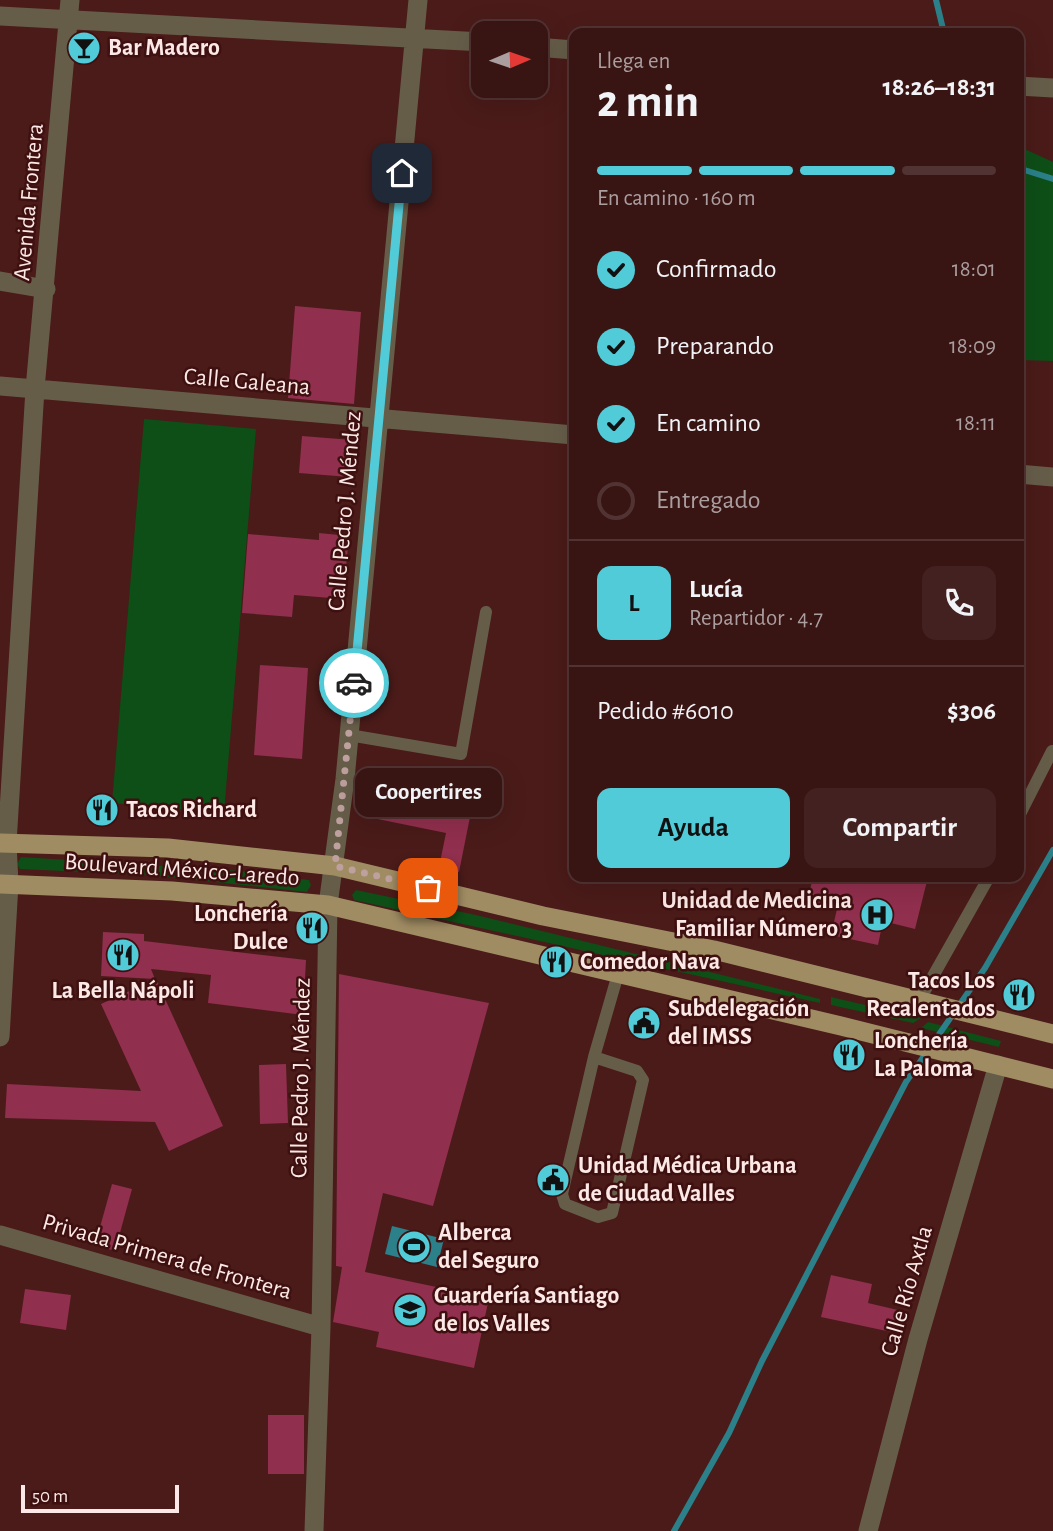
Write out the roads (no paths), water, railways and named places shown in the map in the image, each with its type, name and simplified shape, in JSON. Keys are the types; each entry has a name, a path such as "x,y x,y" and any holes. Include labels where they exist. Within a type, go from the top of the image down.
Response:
{"main road":[{"name":"Boulevard México-Laredo","path":"3,843 168,848 335,866 543,916 714,950 1053,1034"},
{"name":"Boulevard México-Laredo","path":"5,884 172,891 328,905 859,1030 1053,1079"}],"street":[{"name":"Avenida Frontera","path":"0,1037 5,884 3,843 35,389 70,0"},
{"name":"Calle Pedro J. Méndez","path":"314,1531 321,1327 328,905 335,866 349,735 418,0"},
{"path":"0,16 68,22 415,37 471,42"},
{"path":"548,48 569,50"},
{"path":"1024,87 1053,89"},
{"path":"0,281 46,289"},
{"name":"Calle Galeana","path":"0,386 569,435"},
{"path":"1024,475 1053,477"},
{"name":"Calle Río Axtla","path":"869,1531 991,1063"},
{"name":"Privada Primera de Frontera","path":"0,1235 321,1327"}],"lane":[{"path":"349,735 461,754 486,612"},
{"path":"1024,806 1052,751"},
{"path":"924,1002 986,882"},
{"path":"594,1057 637,1070 643,1076 612,1213 598,1217 565,1204 562,1194 594,1057 618,974"}],"water":[{"name":"Alberca del Seguro","path":"392,1226 444,1239 437,1267 385,1254"}],"waterway":[{"path":"936,0 943,28"},
{"path":"1024,170 1053,179"},
{"path":"674,1531 729,1433 762,1361 906,1082 985,968 1053,850"}],"place":[{"name":"Bar Madero","path":"84,48"},
{"name":"Tacos Richard","path":"102,810"},
{"name":"Coopertires","path":"428,888"},
{"name":"Unidad de Medicina Familiar Número 3","path":"877,915"},
{"name":"Lonchería Dulce","path":"312,928"},
{"name":"La Bella Nápoli","path":"123,955"},
{"name":"Comedor Nava","path":"556,962"},
{"name":"Tacos Los Recalentados","path":"1019,995"},
{"name":"Subdelegación del IMSS","path":"644,1023"},
{"name":"Lonchería La Paloma","path":"849,1055"},
{"name":"Unidad Médica Urbana de Ciudad Valles","path":"553,1180"},
{"name":"Alberca del Seguro","path":"414,1247"},
{"name":"Guardería Santiago de los Valles","path":"410,1310"}]}
